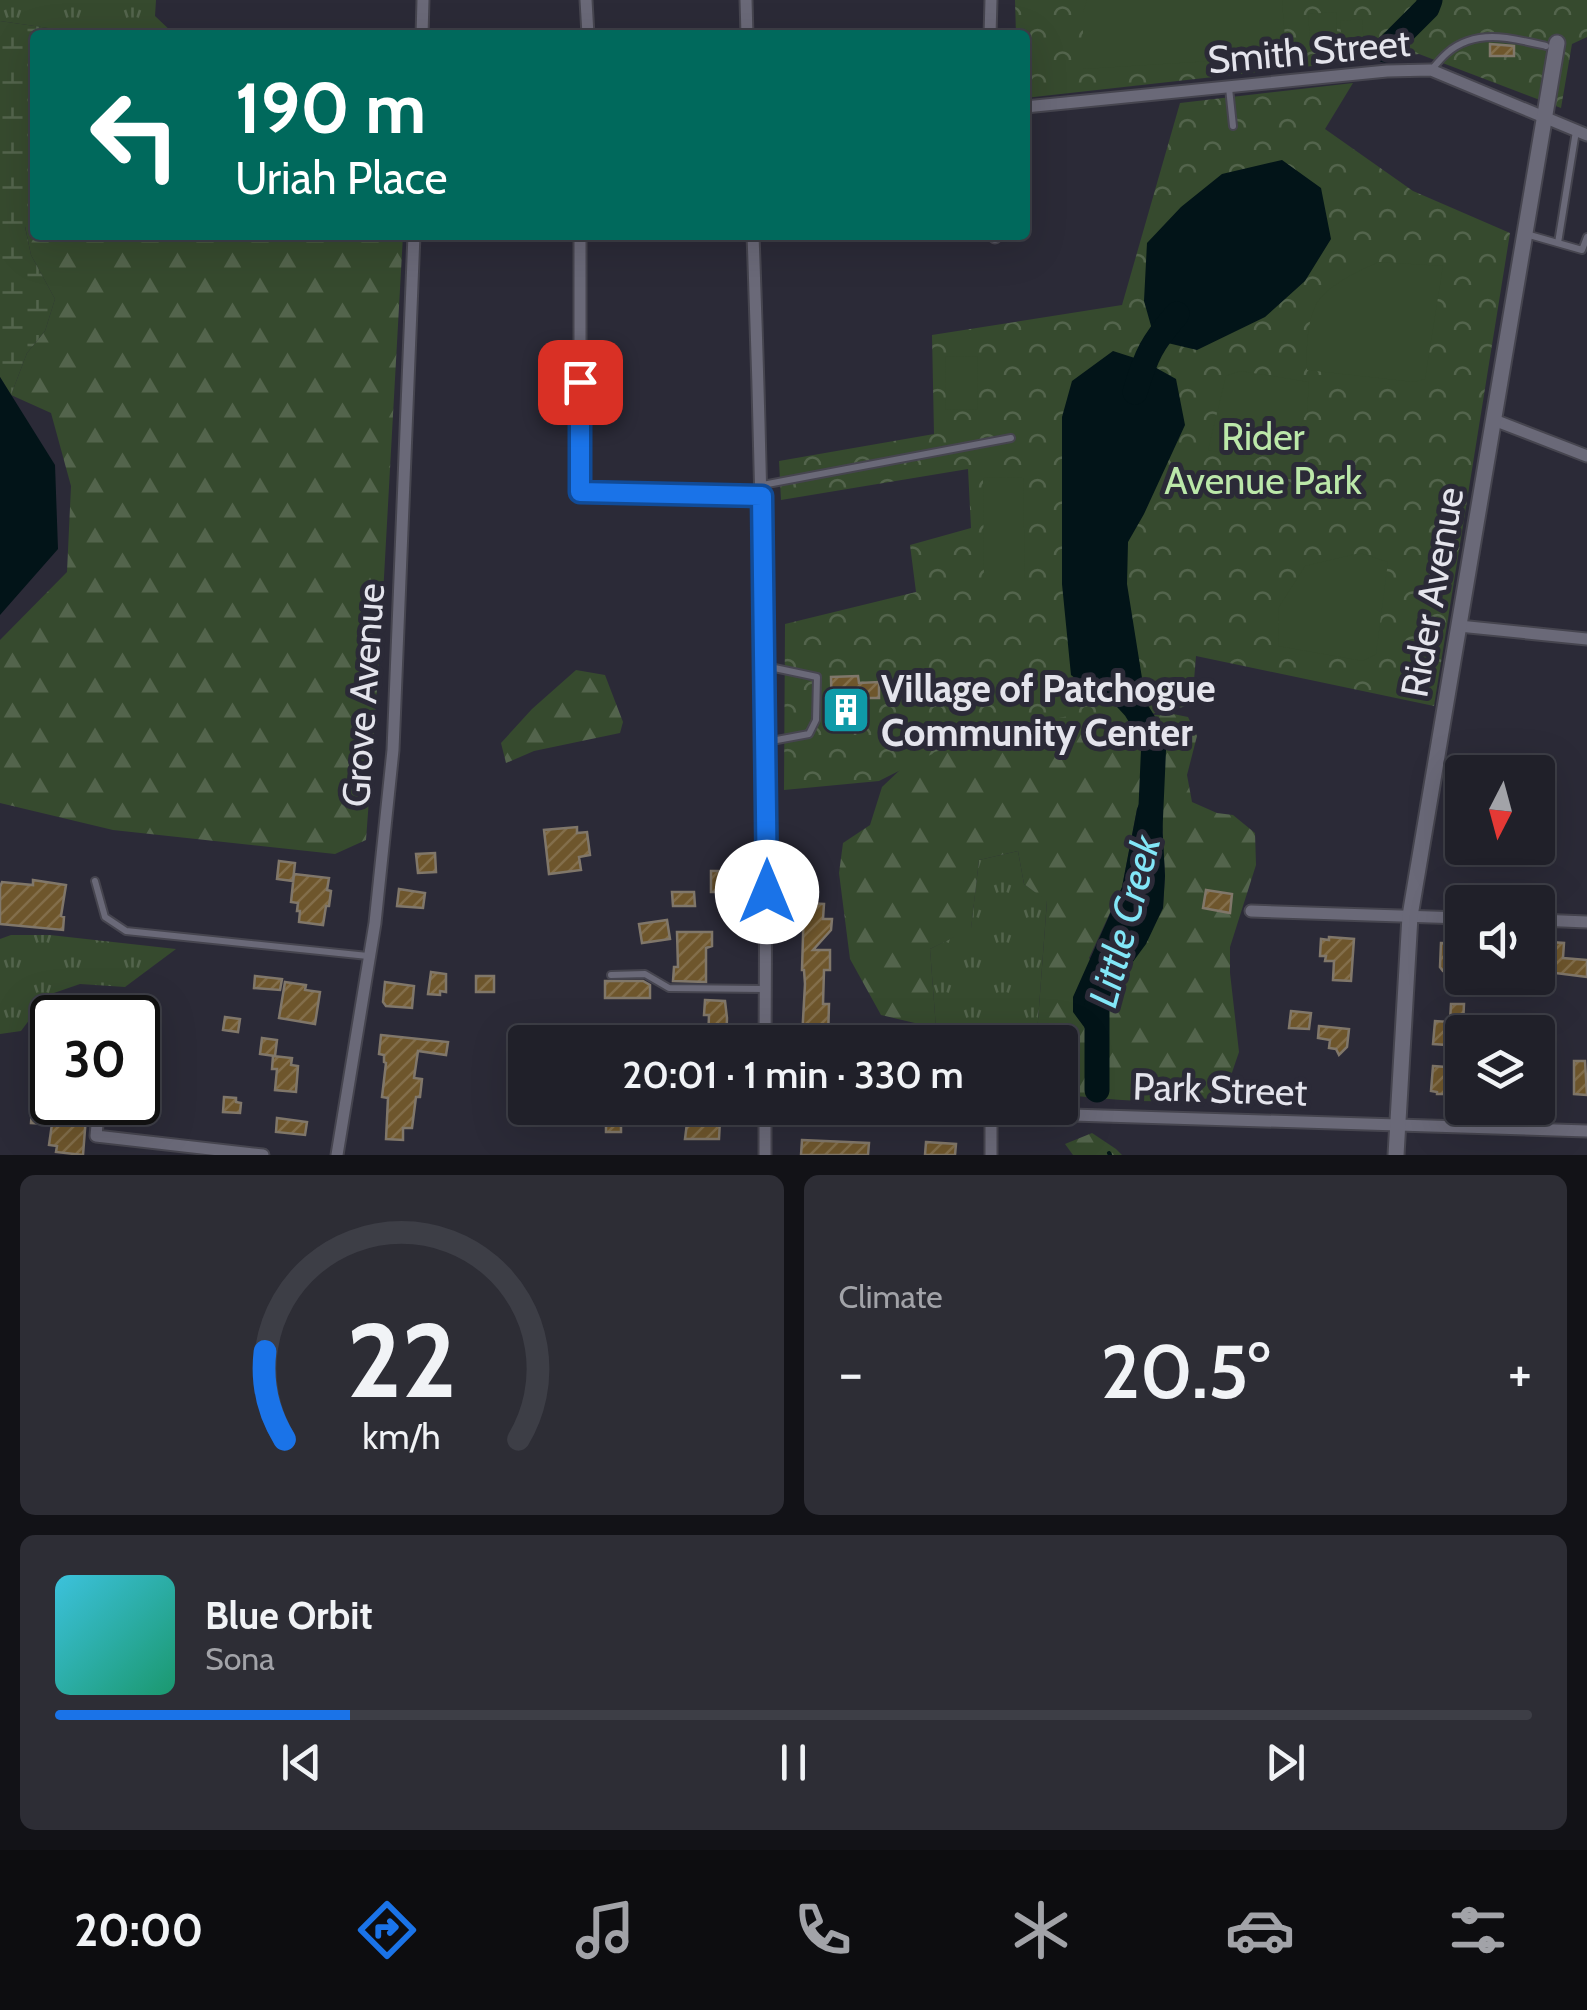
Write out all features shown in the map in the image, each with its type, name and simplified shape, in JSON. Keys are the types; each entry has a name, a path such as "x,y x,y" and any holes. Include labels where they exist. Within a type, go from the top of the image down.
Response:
{"street":[{"path":"422,30 423,0"},
{"path":"586,0 588,30"},
{"path":"746,0 747,30"},
{"path":"990,30 991,0"},
{"name":"Rider Avenue","path":"1396,1155 1410,916 1526,234 1551,44"},
{"name":"Smith Street","path":"1030,107 1386,70 1430,70 1581,132"},
{"name":"Grove Avenue","path":"338,1155 369,956 393,750 414,240"},
{"path":"580,240 580,492 762,491"},
{"path":"754,240 765,666 765,1025"},
{"path":"1494,420 1587,456"},
{"path":"1459,626 1587,639"},
{"path":"1251,911 1445,917"},
{"path":"1555,921 1587,922"},
{"name":"Park Street","path":"1078,1115 1587,1131"},
{"path":"97,1125 96,1136 263,1155"},
{"path":"765,1125 765,1155"},
{"path":"991,1125 991,1155"}],"lane":[{"path":"1430,70 1443,56 1475,38 1494,36 1551,44"},
{"path":"1229,87 1233,126"},
{"path":"1558,243 1581,132"},
{"path":"1526,234 1582,250 1587,237"},
{"path":"762,491 1011,438"},
{"path":"765,666 816,678 816,720 810,734 766,742"},
{"path":"94,881 105,917 126,931 369,956"},
{"path":"611,975 645,974 668,988 766,989"}],"green space":[{"path":"0,0 156,0 155,16 170,30 62,30 0,21"},
{"path":"1015,0 1587,0 1587,37 1572,44 1561,108 1419,54 1030,97 1030,30 1016,30"},
{"path":"1087,0 1282,0 1285,39 1260,58 1083,69 1083,12"},
{"path":"1336,12 1338,47 1311,49 1308,14"},
{"path":"1362,19 1364,45 1342,46 1340,21"},
{"path":"0,21 62,30 30,30 30,218 25,227 31,255 55,299 45,331 27,353 11,395 0,377"},
{"name":"Rider Avenue Park","path":"1353,83 1325,129 1413,191 1510,233 1434,706 1196,656 1192,705 1114,722 1073,715 964,738 879,781 784,790 785,624 916,592 910,545 971,528 968,469 781,500 779,461 934,434 932,335 1122,305 1180,103"},
{"path":"30,218 30,240 403,240 366,840 335,854 113,830 0,803 0,640 67,572 71,486 51,413 11,395 27,353 45,331 55,299 31,255 25,226"},
{"path":"1379,262 1443,266 1425,379 1414,382 1307,370 1309,330 1319,300 1343,280"},
{"path":"977,356 978,409 946,410 945,357"},
{"path":"1240,371 1309,382 1307,412 1292,440 1256,459 1208,450 1226,376"},
{"path":"1023,477 1025,579 984,579 983,478"},
{"path":"1360,553 1388,562 1376,654 1363,661 1278,646 1279,607 1305,566"},
{"path":"576,670 605,675 623,722 620,733 534,751 506,763 501,743"},
{"path":"1076,712 1117,717 1188,717 1197,736 1187,775 1192,802 1233,815 1255,833 1256,865 1230,947 1239,1052 1224,1096 1168,1101 1078,1096 1078,1025 1038,1025 1047,901 1024,884 1018,851 979,860 971,929 930,949 936,1025 881,1015 850,959 839,873 843,843 870,825 882,787 921,750 960,732","holes":["1145,791 1161,803 1163,908 1113,989 1089,958 1122,887 1137,809"]},
{"path":"1018,851 1024,884 1047,900 1038,1025 936,1025 930,949 971,928 979,860"},
{"path":"11,935 50,935 176,949 125,987 80,984 48,995 30,995 30,1019 21,1031 0,1034 0,939"},
{"path":"1092,1133 1122,1155 1073,1155 1065,1144"}],"water":[{"path":"1282,160 1321,188 1331,239 1305,281 1265,317 1197,350 1155,340 1144,301 1147,243 1181,207 1222,174"},
{"path":"1113,351 1144,361 1176,379 1185,425 1128,542 1127,584 1142,678 1135,708 1099,697 1071,675 1062,584 1062,417 1072,381"},
{"path":"0,377 55,465 58,549 0,615"},
{"path":"1145,790 1161,803 1163,908 1146,944 1113,989 1103,1035 1090,1035 1073,1012 1073,997 1122,887 1137,809"}],"building":[{"path":"1490,44 1514,46 1514,56 1490,56"},
{"name":"Village of Patchogue Community Center","path":"858,676 859,683 879,682 879,698 859,698 860,721 832,722 831,677"},
{"path":"577,827 577,833 587,832 590,855 579,857 581,870 549,874 544,830"},
{"path":"435,853 436,872 418,873 416,854"},
{"path":"279,861 295,863 293,881 277,879"},
{"path":"711,871 731,871 735,892 711,892"},
{"path":"294,874 329,878 327,890 331,891 323,925 299,922 298,903 291,902"},
{"path":"33,880 66,885 63,930 0,924 2,882 33,885"},
{"path":"399,889 425,893 423,908 397,906"},
{"path":"1206,890 1232,894 1230,913 1203,908"},
{"path":"672,892 694,892 695,906 673,906"},
{"path":"804,903 824,904 823,919 832,919 831,930 813,950 830,950 830,970 824,970 823,1004 829,1004 828,1025 803,1025"},
{"path":"667,920 670,939 642,943 639,924"},
{"path":"677,932 712,932 712,946 706,948 706,982 673,981 674,967 678,967"},
{"path":"1321,939 1354,939 1351,981 1333,980 1334,961 1325,961 1326,956 1320,956"},
{"path":"1555,942 1564,943 1563,958 1587,960 1587,977 1555,973"},
{"path":"1441,943 1445,943 1445,971 1440,967"},
{"path":"431,972 446,974 446,992 428,994"},
{"path":"255,976 282,979 280,990 254,988"},
{"path":"476,976 494,976 494,992 476,992"},
{"path":"605,981 643,981 650,985 650,998 605,998"},
{"path":"285,982 320,992 315,1024 279,1018"},
{"path":"385,982 414,986 412,1008 386,1006"},
{"path":"705,1000 725,1001 727,1025 709,1025 709,1015 704,1015"},
{"path":"1451,1004 1464,1004 1463,1015 1450,1015"},
{"path":"1291,1011 1311,1013 1309,1029 1289,1028"},
{"path":"225,1017 240,1019 238,1032 223,1030"},
{"path":"1435,1021 1445,1022 1445,1045 1433,1044"},
{"path":"1319,1026 1349,1029 1347,1047 1339,1055 1336,1049 1329,1048 1330,1040 1318,1038"},
{"path":"381,1035 448,1042 446,1055 418,1051 414,1078 422,1079 420,1097 416,1097 412,1128 403,1128 403,1140 386,1139 388,1098 382,1097 386,1063 384,1055 379,1054"},
{"path":"262,1038 277,1040 275,1056 260,1054"},
{"path":"273,1056 292,1058 291,1065 298,1066 296,1092 275,1090 277,1069 272,1069"},
{"path":"1574,1061 1585,1061 1587,1095 1574,1094"},
{"path":"1433,1066 1445,1067 1445,1094 1431,1091"},
{"path":"224,1097 236,1098 241,1103 240,1113 223,1112"},
{"path":"277,1118 307,1122 305,1135 276,1132"},
{"path":"52,1125 85,1125 83,1155 56,1152 57,1146 49,1145"},
{"path":"606,1125 621,1125 621,1132 606,1132"},
{"path":"687,1125 720,1125 719,1139 685,1139"},
{"path":"802,1140 869,1143 868,1155 801,1155"},
{"path":"926,1142 956,1144 955,1155 925,1155"}],"waterway":[{"name":"Little Creek","path":"1385,50 1427,8 1430,0"},
{"name":"Little Creek","path":"1135,392 1151,350 1177,314"},
{"name":"Little Creek","path":"1112,683 1135,708 1154,739 1150,829"},
{"name":"Little Creek","path":"1097,1005 1097,1090"}],"place":[{"name":"Village of Patchogue Community Center","path":"846,710"}],"route":[{"path":"580,382 580,492 762,496 767,892"}]}
